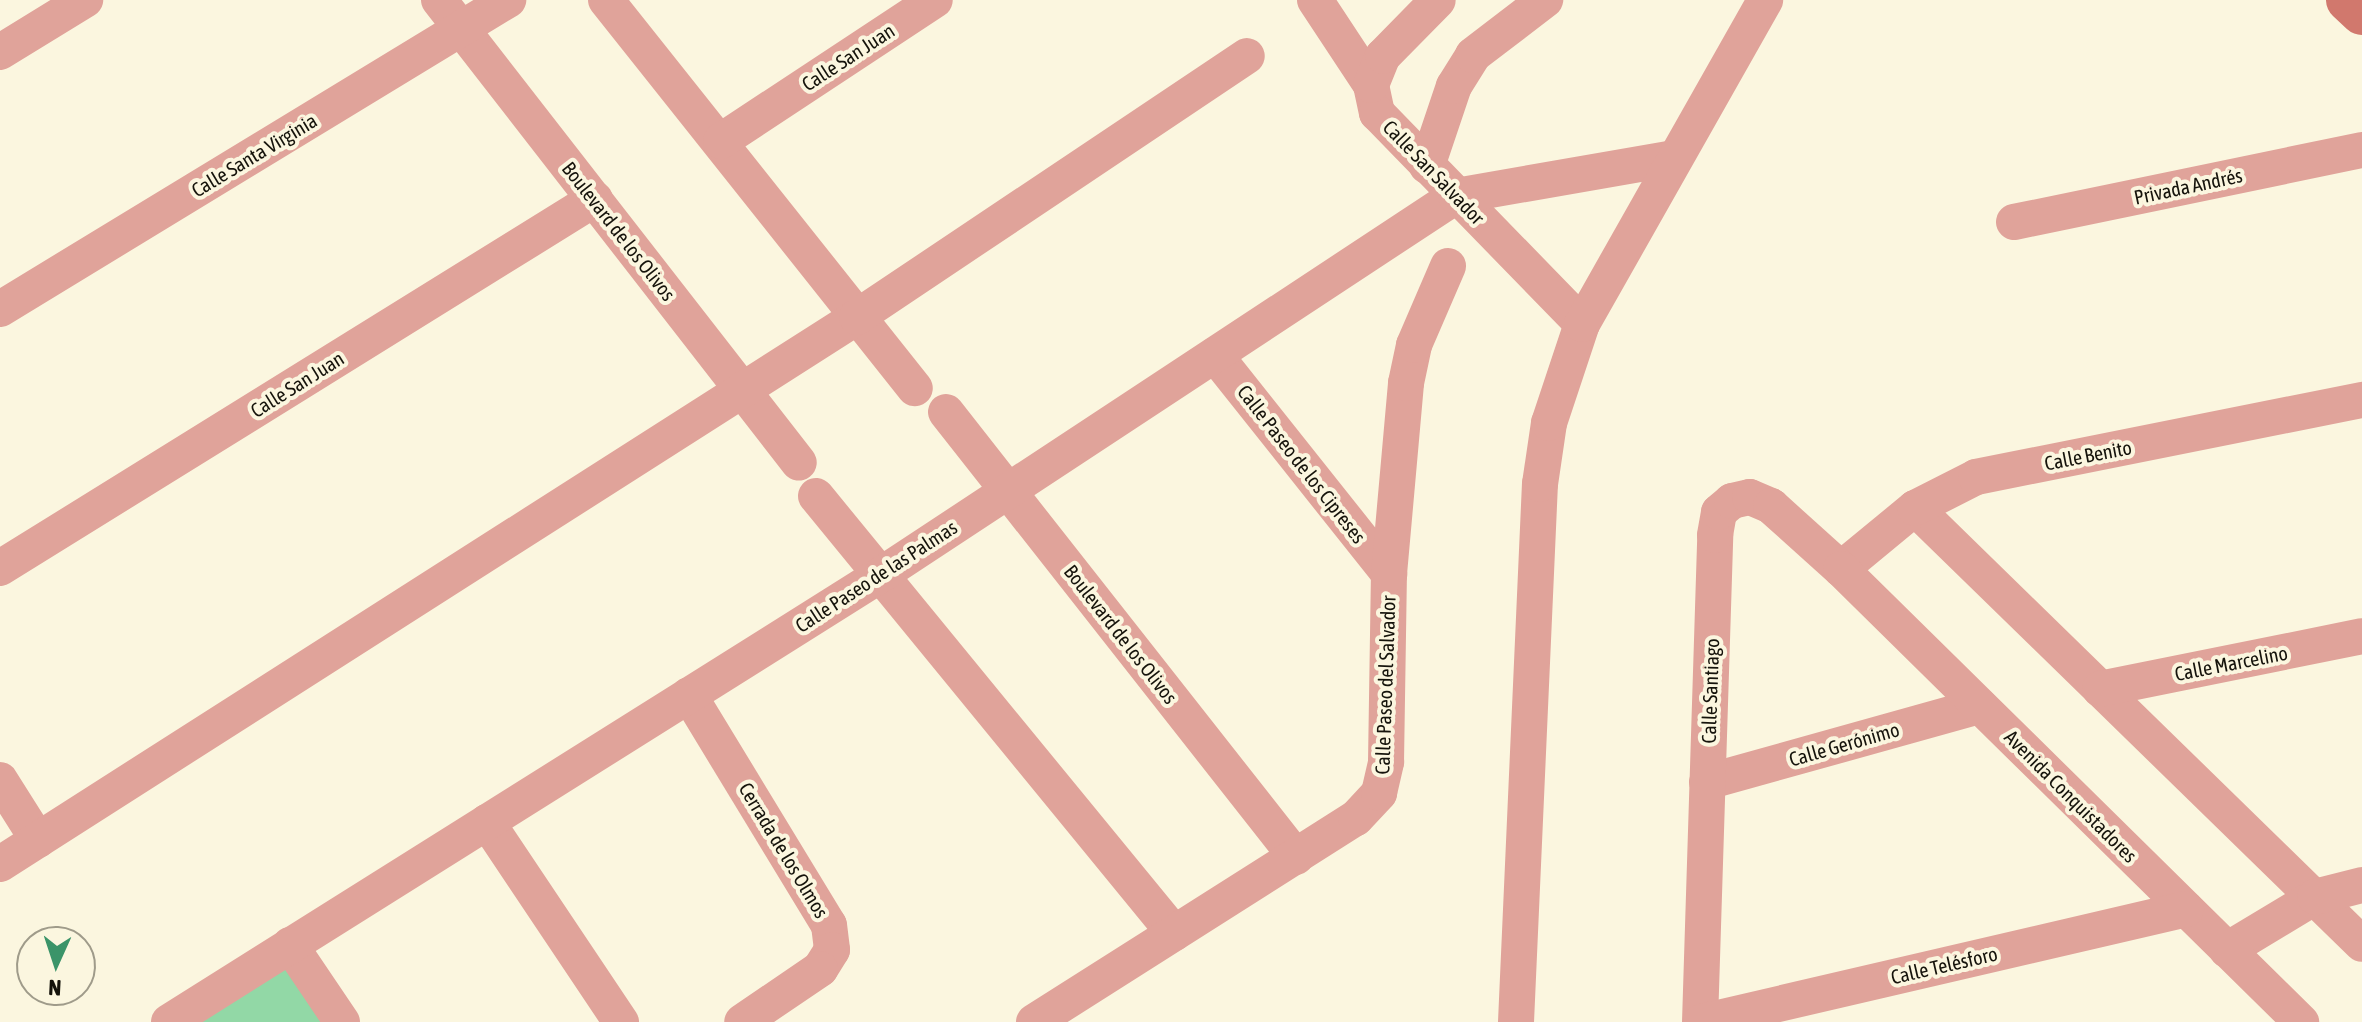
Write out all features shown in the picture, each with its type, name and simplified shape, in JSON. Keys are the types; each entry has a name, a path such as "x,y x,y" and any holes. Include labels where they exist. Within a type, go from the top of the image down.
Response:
{"main road":[{"path":"2348,0 2362,13"}],"street":[{"path":"0,52 85,0"},
{"name":"Boulevard de los Olivos","path":"439,0 799,463"},
{"name":"Calle Santa Virginia","path":"0,309 508,0"},
{"path":"606,0 915,388"},
{"name":"Calle San Juan","path":"721,141 935,0"},
{"name":"Calle San Salvador","path":"1315,0 1371,85 1377,113 1582,324"},
{"path":"1371,85 1383,56 1438,0"},
{"path":"1427,166 1454,86 1473,55 1545,0"},
{"path":"1516,1022 1540,484 1549,423 1582,324 1673,158 1765,0"},
{"path":"0,864 857,317 1247,56"},
{"name":"Privada Andrés","path":"2014,222 2362,150"},
{"path":"1456,196 1673,158"},
{"name":"Calle Paseo de las Palmas","path":"169,1022 882,574 1456,196"},
{"name":"Calle San Juan","path":"0,568 595,199"},
{"name":"Calle Paseo del Salvador","path":"1034,1022 1356,818 1379,793 1386,762 1389,574 1406,383 1414,345 1448,266"},
{"name":"Calle Paseo de los Cipreses","path":"1215,355 1389,574"},
{"name":"Calle Benito","path":"1841,569 1915,508 1976,477 2362,400"},
{"name":"Boulevard de los Olivos","path":"946,412 1296,857"},
{"path":"816,496 1174,933"},
{"name":"Calle Santiago","path":"1701,1022 1707,782 1719,512 1732,501 1750,497 1771,506 1841,569"},
{"path":"1915,508 2362,944"},
{"name":"Avenida Conquistadores","path":"1841,569 2301,1022"},
{"name":"Calle Marcelino","path":"2100,689 2362,636"},
{"name":"Cerrada de los Olmos","path":"689,695 829,925 832,950 820,969 742,1022"},
{"name":"Calle Gerónimo","path":"1707,782 1980,706"},
{"path":"0,780 38,840"},
{"path":"487,822 621,1022"},
{"path":"2227,950 2315,897 2362,885"},
{"name":"Calle Telésforo","path":"1701,1022 2186,909"},
{"path":"290,945 342,1022"}],"green space":[{"path":"290,947 341,1022 174,1022"}]}
